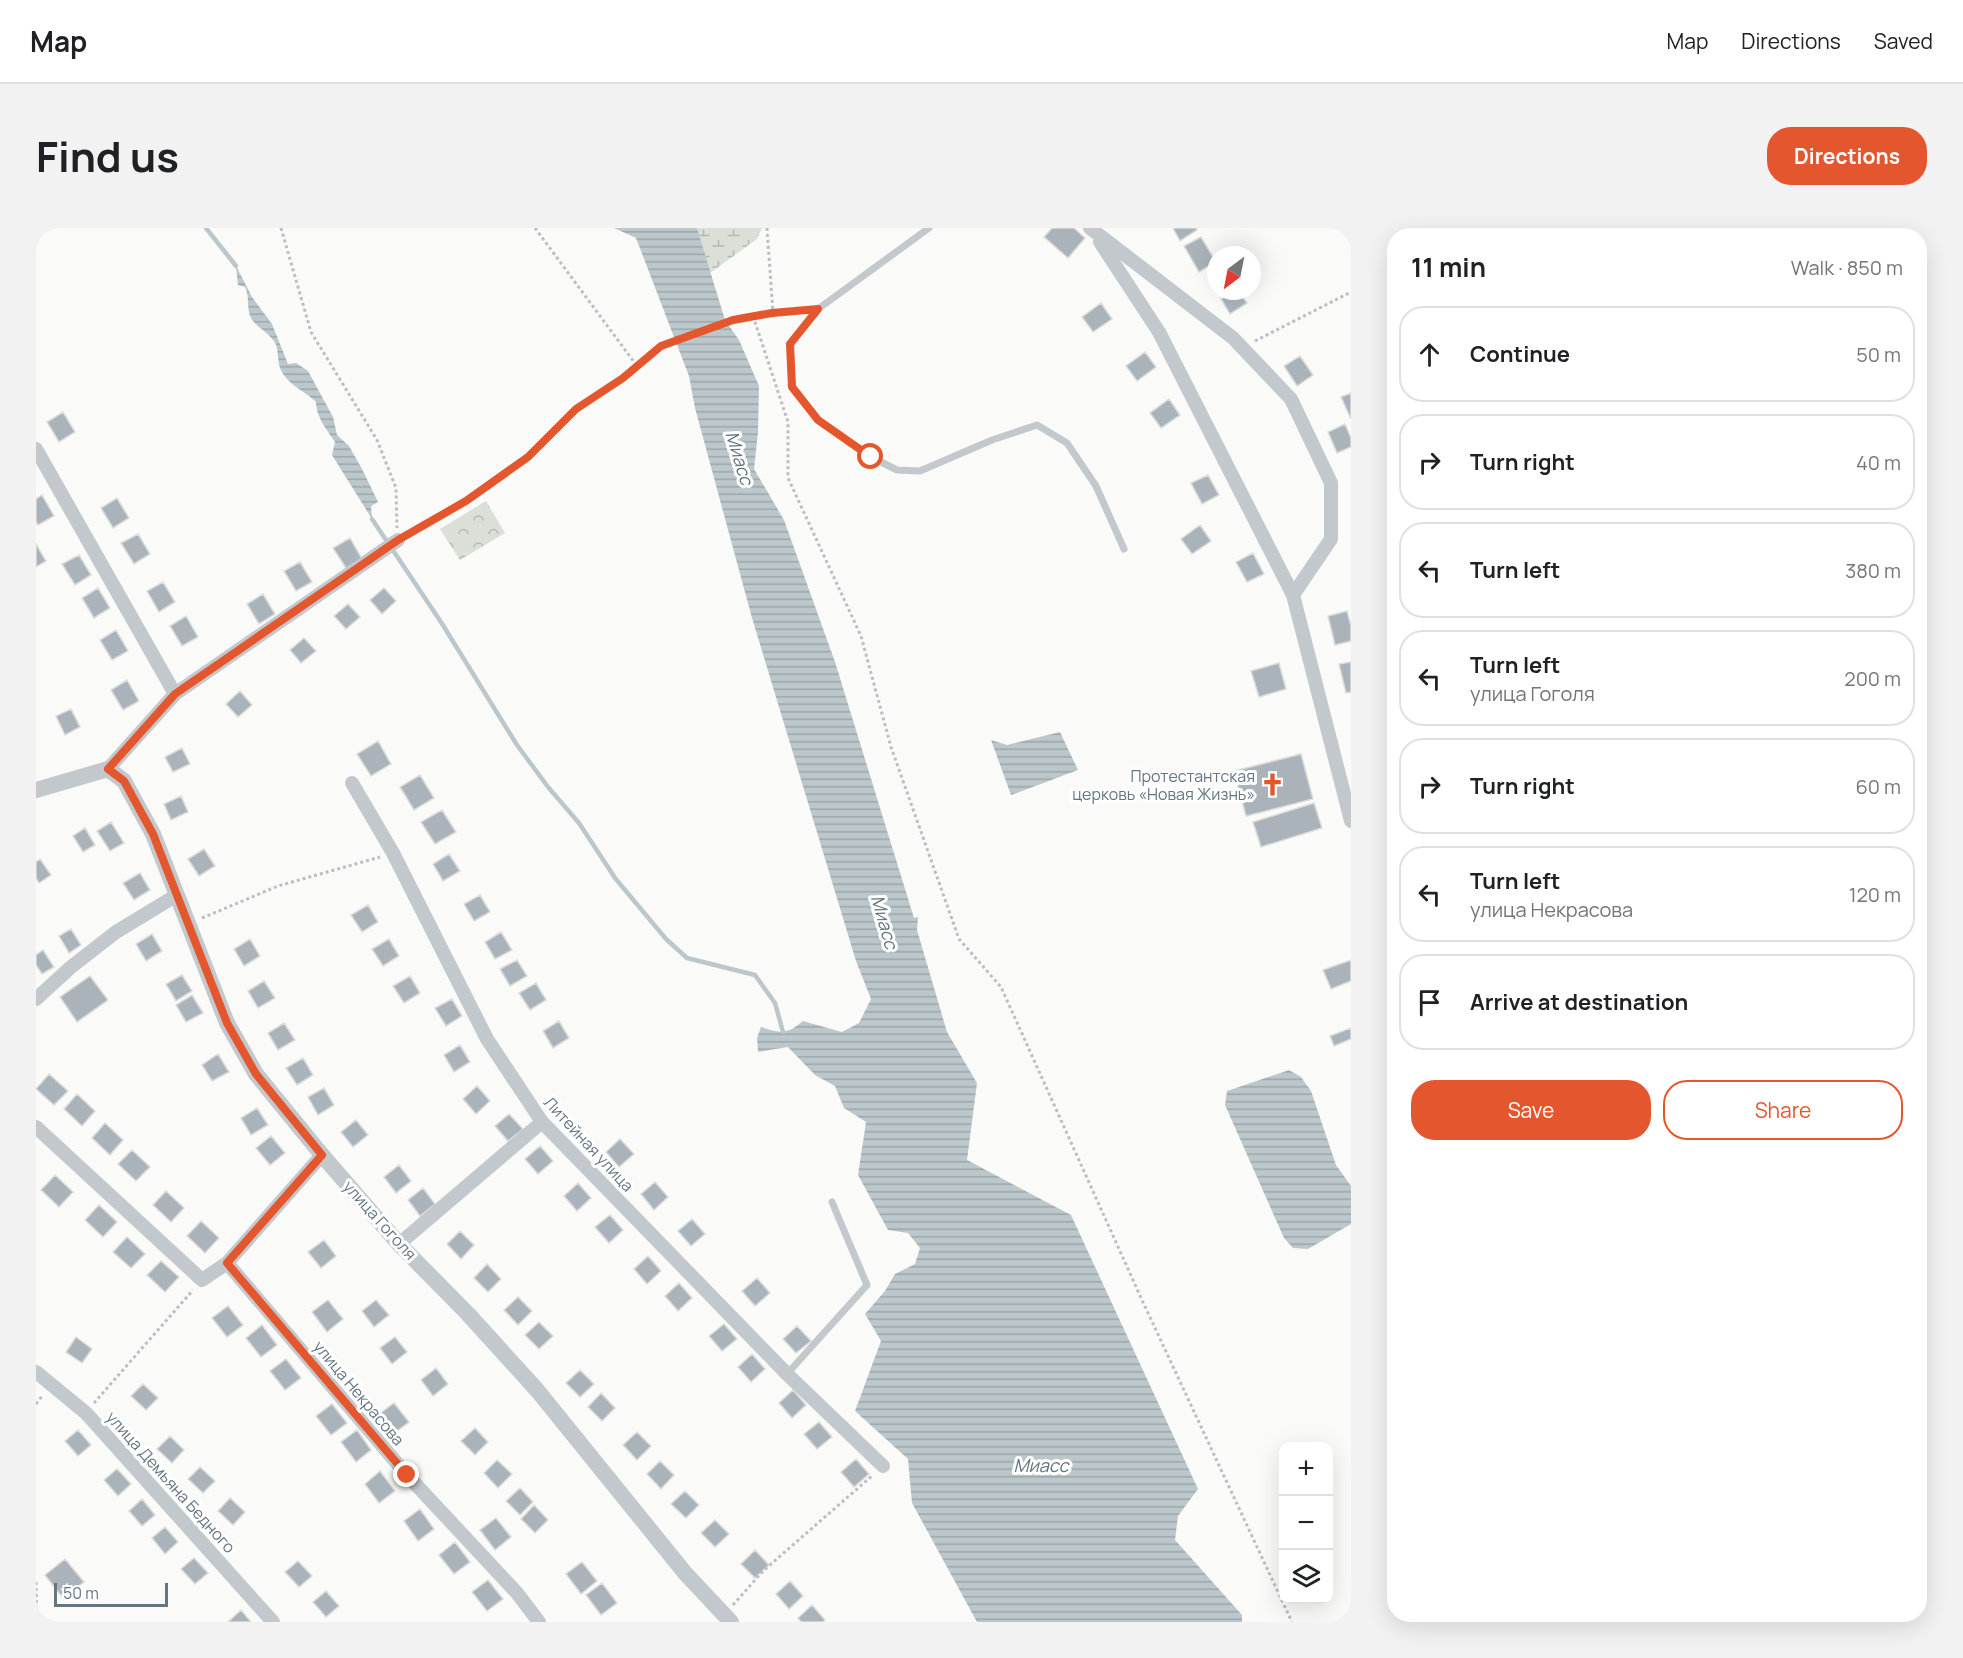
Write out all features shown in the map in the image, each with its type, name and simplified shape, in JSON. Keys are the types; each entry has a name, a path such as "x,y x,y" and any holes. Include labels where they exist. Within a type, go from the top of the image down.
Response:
{"street":[{"path":"1092,230 1233,338 1291,399 1331,483 1331,539 1293,595"},
{"path":"1092,230 1159,332 1293,595 1351,821"},
{"path":"36,450 175,694"},
{"path":"36,790 108,769 175,694 398,540"},
{"name":"улица Гоголя","path":"108,769 124,781 153,834 227,1023 256,1074 399,1244 468,1314 537,1390 685,1573 727,1618"},
{"name":"Литейная улица","path":"352,783 393,853 488,1039 542,1122 787,1374 883,1466"},
{"path":"36,999 71,967 116,932 177,895"},
{"path":"399,1244 542,1122"},
{"path":"36,1127 202,1280 227,1263 322,1155"},
{"name":"улица Некрасова","path":"227,1263 407,1475 517,1593 539,1622"},
{"name":"улица Демьяна Бедного","path":"36,1372 86,1413 273,1622"}],"lane":[{"path":"929,228 818,309 790,344 792,387 818,420 871,457 897,470 920,471 992,440 1037,425 1067,443 1096,486 1124,549"},
{"path":"787,1374 867,1285 832,1202"}],"path":[{"path":"280,228 311,332 377,440 396,488 398,540 466,501 528,457 576,409 623,378 661,346 733,320 772,313 818,309"},
{"path":"535,228 637,366"},
{"path":"767,228 772,313"},
{"path":"1242,348 1351,292"},
{"path":"753,316 788,422 788,478 861,636 891,747 958,939 1001,987 1142,1300 1292,1622"},
{"path":"188,924 278,886 393,853"},
{"path":"86,1413 202,1280"},
{"path":"727,1618 763,1572 883,1466"},
{"path":"36,1582 37,1622"}],"green space":[{"path":"697,228 762,228 757,239 710,273"},
{"path":"486,501 505,533 460,560 440,529"}],"water":[{"name":"Миасс","path":"614,228 697,228 725,320 739,340 759,386 754,469 784,520 835,662 914,918 918,917 917,930 947,1032 977,1083 967,1160 1071,1215 1198,1489 1178,1516 1175,1540 1242,1615 1242,1622 977,1622 912,1503 908,1459 855,1411 881,1341 865,1314 885,1291 895,1274 915,1264 920,1248 908,1233 888,1230 858,1175 866,1122 844,1108 835,1086 815,1075 788,1047 758,1052 757,1038 761,1027 784,1032 803,1021 842,1032 859,1023 871,999 856,961 752,618 695,408 689,376 636,238"},
{"path":"236,266 252,297 272,324 288,364 296,363 308,371 333,417 337,435 349,446 362,469 378,502 371,506 372,519 332,455 335,442 320,418 316,402 283,374 274,341 251,318 245,287 238,285"},
{"path":"1060,732 1078,770 1011,795 991,740 1007,745"},
{"path":"1289,1070 1301,1077 1311,1091 1336,1165 1351,1186 1351,1224 1308,1249 1293,1248 1284,1238 1225,1105 1227,1091"}],"building":[{"path":"1052,228 1074,228 1085,238 1068,258 1044,237"},
{"path":"1173,228 1196,228 1197,230 1180,241"},
{"path":"1201,237 1207,247 1207,267 1199,272 1184,246"},
{"path":"1222,300 1245,300 1247,303 1230,314"},
{"path":"1101,303 1112,319 1093,332 1082,317"},
{"path":"1145,352 1156,367 1137,381 1126,366"},
{"path":"1300,356 1313,375 1297,386 1284,366"},
{"path":"1351,393 1351,419 1341,397"},
{"path":"1169,399 1180,415 1161,428 1150,413"},
{"path":"63,412 75,432 59,442 47,422"},
{"path":"1345,424 1351,438 1351,447 1337,453 1328,432"},
{"path":"1208,475 1219,495 1202,504 1191,483"},
{"path":"42,495 54,516 38,525 36,499"},
{"path":"117,498 129,518 113,528 101,508"},
{"path":"1200,525 1211,541 1192,554 1181,539"},
{"path":"138,534 150,554 134,564 121,543"},
{"path":"350,538 362,559 346,568 333,548"},
{"path":"36,544 46,561 36,567"},
{"path":"1253,553 1264,574 1247,582 1236,562"},
{"path":"79,555 91,575 75,585 62,564"},
{"path":"300,562 312,582 296,591 284,571"},
{"path":"163,582 175,602 159,612 147,591"},
{"path":"98,588 110,608 94,618 82,598"},
{"path":"384,588 396,601 382,614 370,600"},
{"path":"263,594 275,614 259,624 247,604"},
{"path":"348,604 360,617 346,629 334,616"},
{"path":"1347,611 1351,626 1351,641 1335,645 1328,616"},
{"path":"186,616 198,637 182,646 170,626"},
{"path":"116,630 128,651 112,660 100,640"},
{"path":"304,638 316,651 301,663 290,650"},
{"path":"1351,662 1351,692 1346,693 1339,664"},
{"path":"1279,663 1286,689 1259,697 1251,671"},
{"path":"127,680 139,701 123,710 111,690"},
{"path":"240,691 252,705 238,717 226,704"},
{"path":"71,709 80,727 65,735 56,716"},
{"path":"378,741 391,764 371,776 357,754"},
{"path":"182,748 190,764 173,772 165,757"},
{"name":"Протестантская церковь «Новая Жизнь»","path":"1301,754 1313,799 1246,816 1234,771"},
{"path":"420,775 434,798 414,810 400,787"},
{"path":"181,796 188,812 171,820 164,804"},
{"path":"1314,803 1322,828 1261,847 1253,822"},
{"path":"442,810 456,832 435,844 421,822"},
{"path":"111,822 124,843 110,851 97,831"},
{"path":"85,828 95,845 83,852 73,836"},
{"path":"204,849 215,866 199,876 188,859"},
{"path":"449,854 460,871 443,881 433,864"},
{"path":"40,859 51,875 39,883 36,878 36,862"},
{"path":"140,873 150,890 134,900 123,883"},
{"path":"480,895 490,912 474,921 464,904"},
{"path":"368,905 378,922 362,932 351,915"},
{"path":"71,929 81,945 69,953 59,936"},
{"path":"501,932 512,950 495,959 485,942"},
{"path":"152,934 162,951 146,961 136,944"},
{"path":"250,939 260,956 244,966 234,949"},
{"path":"389,939 399,956 383,966 372,949"},
{"path":"43,950 54,967 42,974 36,965 36,955"},
{"path":"517,960 527,976 510,986 500,969"},
{"path":"1351,960 1351,981 1331,989 1323,970"},
{"path":"182,975 192,991 176,1001 166,984"},
{"path":"90,976 108,1000 77,1022 60,997"},
{"path":"410,976 420,993 404,1003 393,986"},
{"path":"264,981 275,998 258,1008 248,991"},
{"path":"536,983 546,1000 530,1010 519,993"},
{"path":"192,995 203,1013 186,1022 176,1005"},
{"path":"452,999 462,1016 446,1026 435,1008"},
{"path":"559,1021 569,1038 553,1048 543,1031"},
{"path":"284,1023 295,1040 278,1050 268,1033"},
{"path":"1351,1028 1351,1039 1334,1046 1330,1036"},
{"path":"460,1045 470,1062 454,1072 444,1055"},
{"path":"218,1054 229,1072 212,1081 202,1065"},
{"path":"303,1058 313,1075 297,1085 286,1068"},
{"path":"49,1074 68,1091 54,1105 36,1089"},
{"path":"477,1086 490,1101 476,1114 463,1099"},
{"path":"324,1088 334,1105 318,1115 308,1097"},
{"path":"77,1094 95,1111 82,1126 64,1109"},
{"path":"257,1108 268,1125 251,1135 241,1118"},
{"path":"509,1114 523,1129 508,1141 495,1126"},
{"path":"356,1120 368,1135 353,1147 341,1132"},
{"path":"105,1123 123,1140 110,1155 92,1138"},
{"path":"271,1136 285,1153 270,1165 256,1148"},
{"path":"620,1139 634,1154 619,1167 606,1152"},
{"path":"540,1146 553,1161 538,1174 525,1159"},
{"path":"132,1150 150,1167 136,1181 118,1164"},
{"path":"399,1165 411,1181 396,1193 384,1177"},
{"path":"55,1175 73,1192 59,1207 41,1190"},
{"path":"655,1182 668,1197 654,1210 641,1194"},
{"path":"578,1183 591,1198 577,1211 564,1196"},
{"path":"423,1188 435,1204 420,1216 408,1200"},
{"path":"166,1191 184,1208 171,1222 153,1205"},
{"path":"99,1205 117,1222 103,1237 85,1220"},
{"path":"610,1215 623,1230 609,1243 595,1227"},
{"path":"692,1219 705,1234 691,1246 678,1231"},
{"path":"201,1221 219,1238 205,1253 187,1236"},
{"path":"460,1231 474,1245 461,1259 447,1244"},
{"path":"127,1237 145,1254 131,1268 113,1252"},
{"path":"324,1240 336,1256 321,1268 308,1252"},
{"path":"648,1256 661,1271 647,1284 634,1269"},
{"path":"161,1261 179,1277 165,1292 147,1275"},
{"path":"487,1264 501,1279 488,1292 474,1278"},
{"path":"757,1278 770,1293 755,1306 742,1291"},
{"path":"679,1283 692,1298 678,1311 665,1296"},
{"path":"518,1297 532,1311 518,1325 504,1310"},
{"path":"328,1300 343,1319 327,1332 312,1312"},
{"path":"376,1300 389,1315 374,1327 362,1311"},
{"path":"228,1306 243,1325 227,1337 212,1318"},
{"path":"539,1322 553,1336 539,1349 525,1335"},
{"path":"724,1324 737,1339 722,1351 709,1336"},
{"path":"262,1325 277,1345 261,1357 246,1338"},
{"path":"797,1326 811,1341 796,1353 783,1339"},
{"path":"76,1337 92,1349 82,1363 66,1352"},
{"path":"395,1337 407,1352 392,1364 380,1348"},
{"path":"752,1354 765,1369 751,1382 738,1367"},
{"path":"286,1359 301,1378 285,1390 270,1371"},
{"path":"436,1368 448,1384 433,1396 421,1380"},
{"path":"580,1370 594,1384 580,1397 566,1383"},
{"path":"143,1384 158,1398 146,1410 131,1396"},
{"path":"793,1390 806,1405 792,1418 779,1403"},
{"path":"601,1393 615,1408 602,1421 588,1407"},
{"path":"394,1403 409,1422 392,1435 378,1415"},
{"path":"332,1404 347,1423 331,1435 316,1416"},
{"path":"819,1422 832,1437 817,1449 804,1434"},
{"path":"475,1428 488,1442 475,1455 461,1441"},
{"path":"78,1430 91,1445 78,1456 65,1441"},
{"path":"357,1430 371,1450 356,1462 341,1442"},
{"path":"637,1432 651,1446 637,1460 623,1445"},
{"path":"170,1436 184,1450 172,1463 157,1449"},
{"path":"856,1459 869,1474 854,1487 841,1472"},
{"path":"497,1460 512,1474 498,1488 484,1473"},
{"path":"660,1461 674,1475 661,1489 647,1474"},
{"path":"200,1467 215,1481 203,1493 188,1479"},
{"path":"117,1469 131,1484 118,1496 104,1480"},
{"path":"380,1471 395,1491 379,1503 365,1484"},
{"path":"520,1488 533,1502 520,1515 506,1501"},
{"path":"685,1491 699,1505 686,1518 671,1504"},
{"path":"230,1498 245,1512 233,1525 218,1511"},
{"path":"142,1499 155,1515 142,1526 129,1511"},
{"path":"534,1505 548,1520 535,1533 521,1519"},
{"path":"420,1509 434,1529 418,1541 404,1521"},
{"path":"496,1518 511,1537 495,1550 480,1530"},
{"path":"715,1520 729,1534 715,1547 701,1533"},
{"path":"165,1527 178,1542 165,1554 152,1538"},
{"path":"455,1542 470,1562 454,1574 439,1555"},
{"path":"755,1550 769,1565 755,1578 741,1564"},
{"path":"194,1558 208,1573 195,1584 181,1569"},
{"path":"65,1559 84,1582 63,1598 45,1575"},
{"path":"298,1561 312,1576 299,1587 285,1572"},
{"path":"582,1562 597,1581 581,1594 566,1574"},
{"path":"488,1580 503,1599 487,1611 472,1592"},
{"path":"790,1581 803,1596 789,1609 776,1594"},
{"path":"602,1583 617,1603 601,1615 586,1595"},
{"path":"326,1591 339,1606 326,1617 313,1602"},
{"path":"812,1605 825,1620 823,1622 801,1622 798,1618"},
{"path":"241,1610 251,1622 228,1622"}],"waterway":[{"path":"206,228 236,266"},
{"path":"372,519 441,622 517,745 548,787 579,823 615,878 666,939 687,958 755,975 775,1003 783,1032"}],"place":[{"name":"Протестантская церковь «Новая Жизнь»","path":"1273,785"}],"route":[{"path":"407,1475 227,1263 322,1155 256,1074 227,1023 153,834 124,781 108,769 175,694 398,540 466,501 528,457 576,409 623,378 661,346 733,320 772,313 818,309 790,344 792,387 818,420 871,457"}]}
